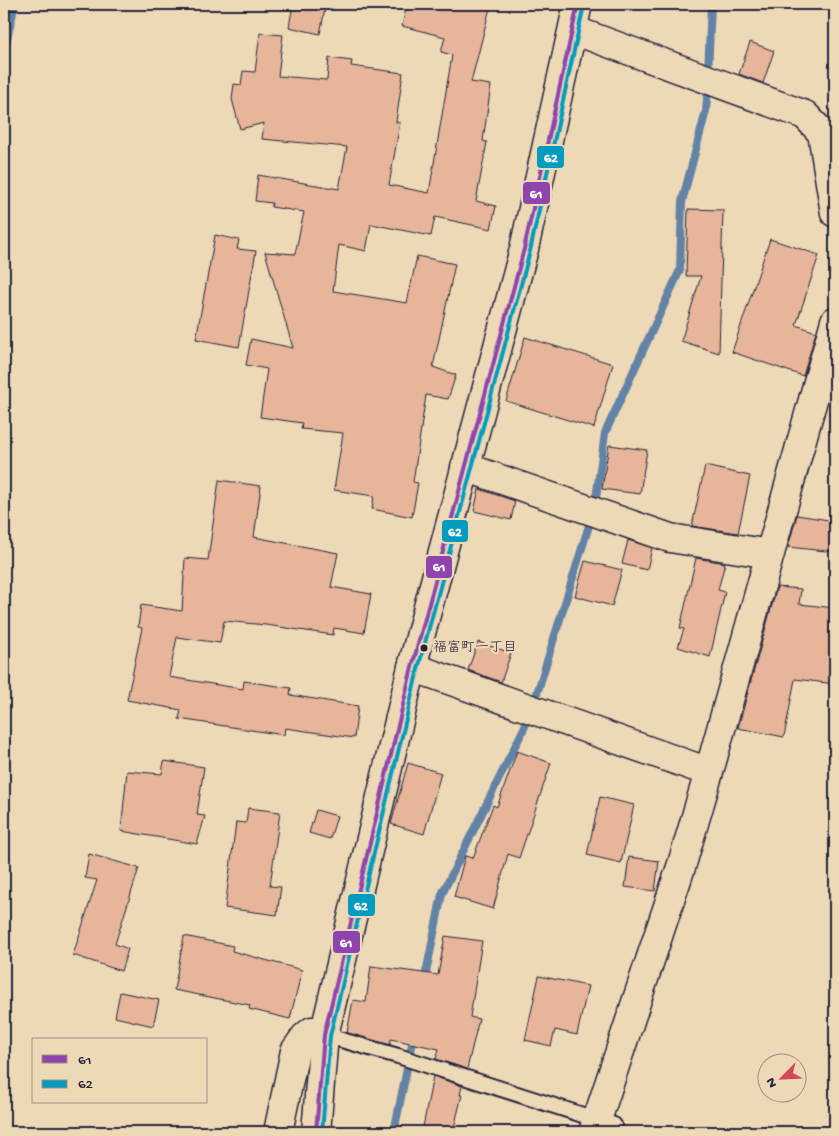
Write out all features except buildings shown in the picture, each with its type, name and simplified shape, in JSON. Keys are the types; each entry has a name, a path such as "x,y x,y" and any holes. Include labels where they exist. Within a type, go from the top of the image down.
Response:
{"street":[{"path":"316,1132 324,1035 412,667 524,250 578,4"},
{"path":"573,30 805,114 822,133 835,213"},
{"path":"601,1125 709,772 835,321"},
{"path":"465,468 670,538 770,554"},
{"path":"412,667 709,772"},
{"path":"278,1132 295,1051 305,1036 312,1031 324,1035"}],"lane":[{"path":"324,1035 601,1125"}],"waterway":[{"path":"4,52 15,4"},
{"path":"708,73 711,4"},
{"path":"424,983 442,894 530,716 595,506 605,433 680,270 682,202 706,111 708,85"},
{"path":"394,1132 414,1034"}],"transit line":[{"name":"61","path":"316,1132 324,1035 412,667 524,249 578,4"},
{"name":"62","path":"322,1132 330,1036 418,669 530,251 584,5"}],"place":[{"name":"福富町一丁目","path":"424,648"}]}
